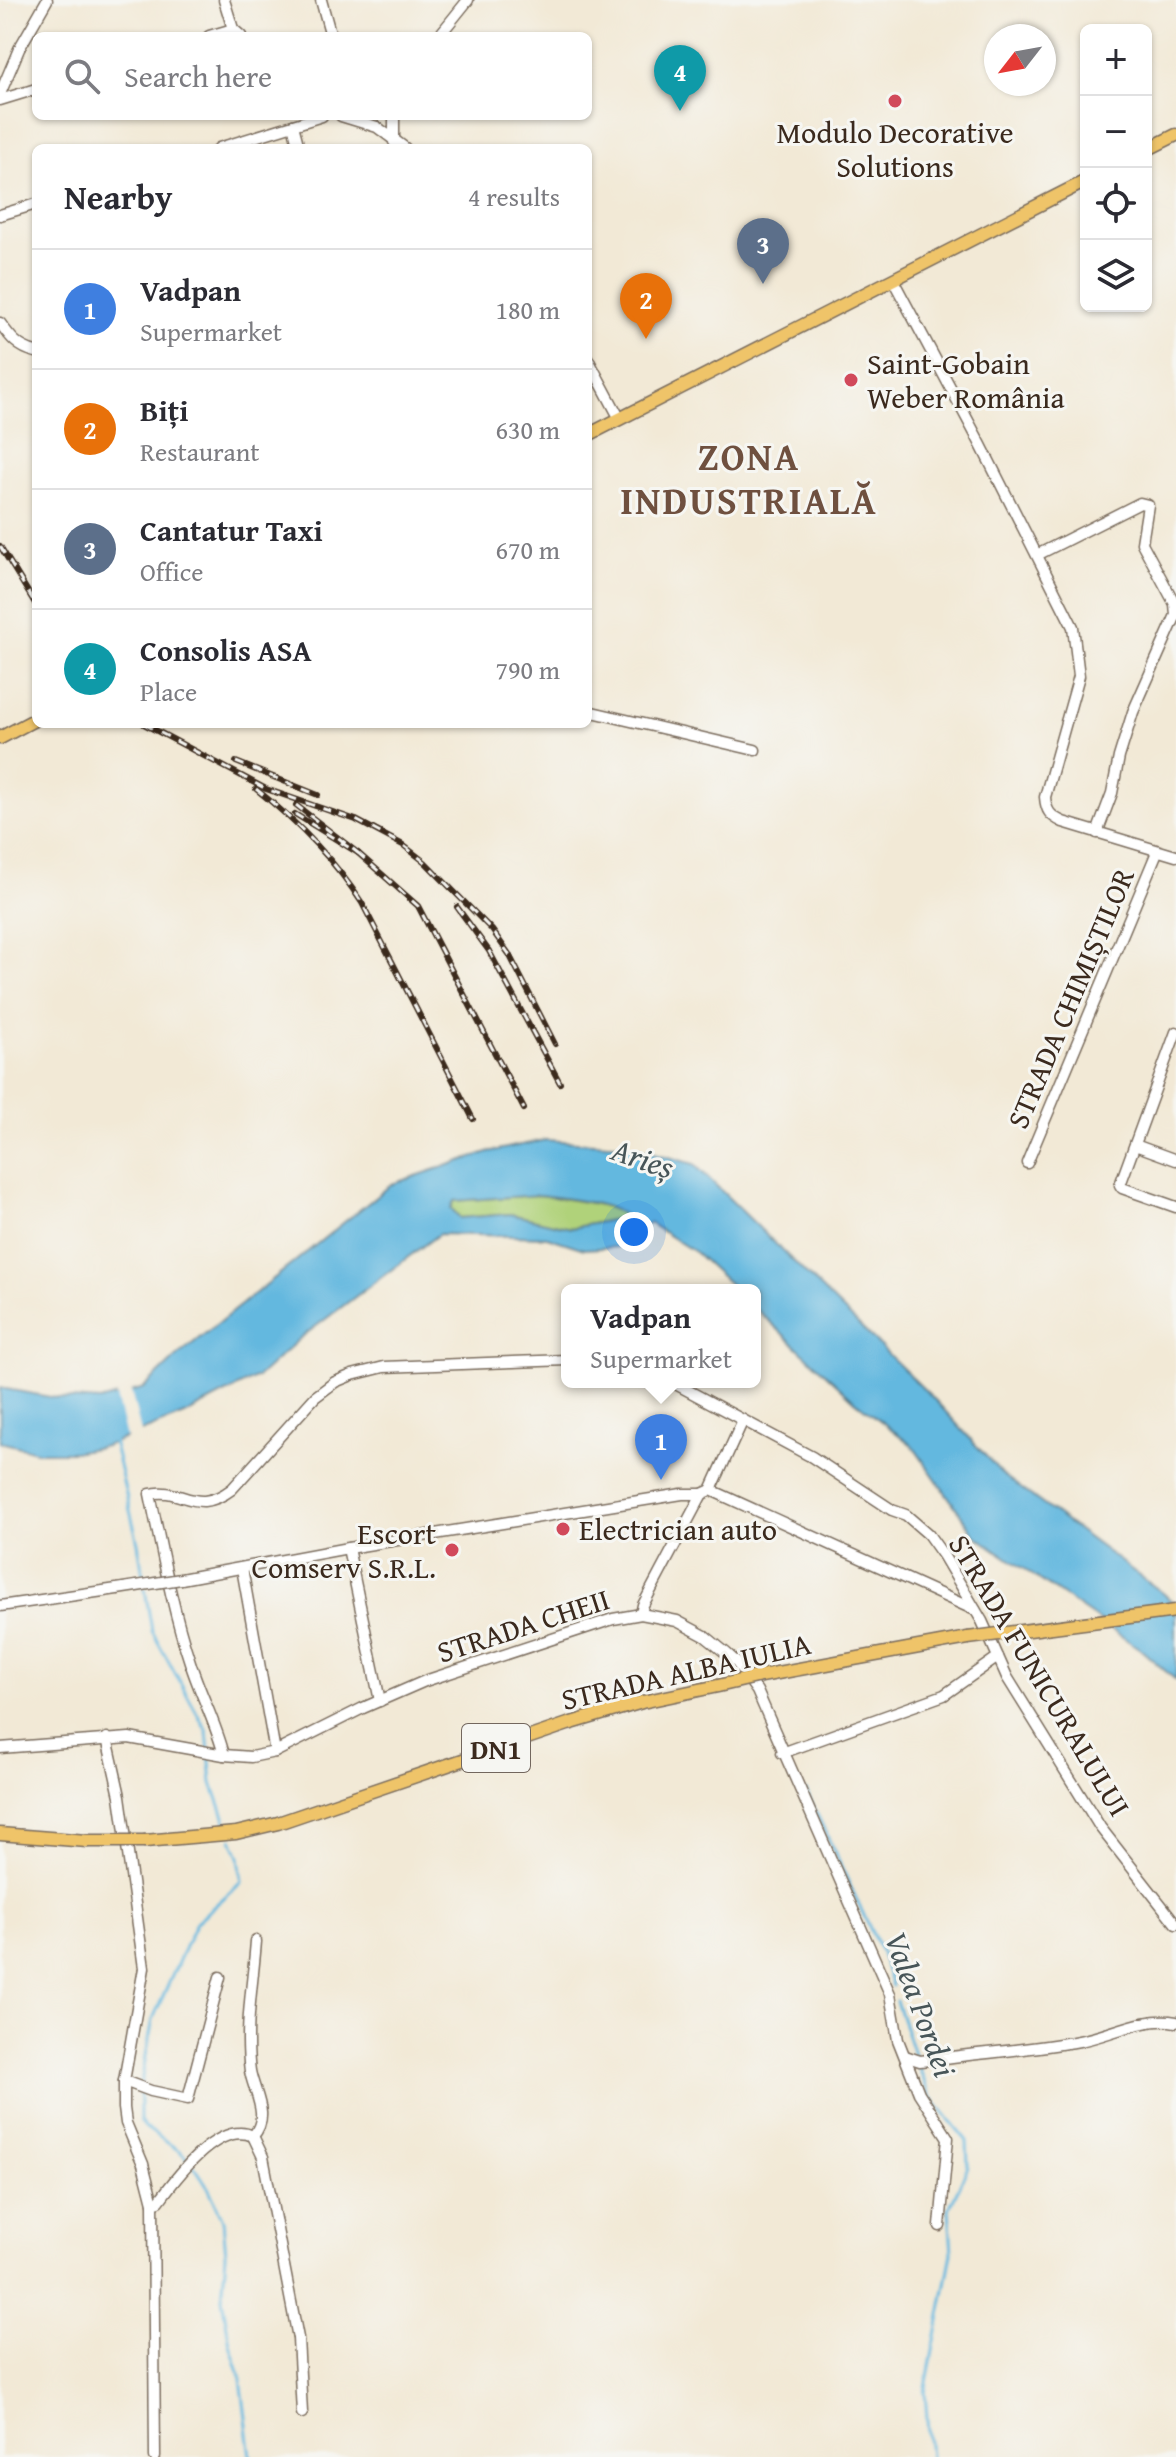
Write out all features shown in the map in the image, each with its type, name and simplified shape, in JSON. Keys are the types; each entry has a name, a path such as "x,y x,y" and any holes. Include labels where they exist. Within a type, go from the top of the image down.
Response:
{"main road":[{"path":"1152,147 1176,135"},
{"path":"592,433 1080,184"},
{"path":"0,738 32,721"},
{"name":"STRADA ALBA IULIA","path":"0,1834 87,1841 145,1841 236,1833 278,1823 568,1724 642,1702 761,1676 968,1638 1176,1611"}],"street":[{"path":"0,94 19,49 47,0"},
{"path":"224,0 237,32"},
{"path":"321,0 330,32"},
{"path":"442,32 468,0"},
{"path":"0,100 32,90"},
{"path":"232,144 309,120"},
{"path":"360,120 393,136 401,144"},
{"path":"394,120 395,144"},
{"path":"293,125 298,144"},
{"path":"0,215 32,205"},
{"path":"893,280 1073,627 1079,670 1045,797 1046,809 1052,817 1176,856"},
{"path":"0,323 14,342 32,351"},
{"path":"592,366 620,419"},
{"path":"1037,555 1144,503 1148,505 1148,514 1142,543 1175,604 1176,615 1133,712 1112,793 1097,833"},
{"path":"592,712 755,750"},
{"name":"STRADA CHIMIȘTILOR","path":"1027,1163 1157,852"},
{"path":"1176,1032 1120,1186 1176,1207"},
{"path":"1135,1145 1176,1160"},
{"path":"220,1754 218,1734 190,1665 177,1619 150,1494 161,1493 194,1501 211,1501 222,1497 315,1397 335,1382 352,1375 384,1367 561,1360"},
{"name":"STRADA FUNICURALULUI","path":"683,1388 812,1457 892,1510 906,1515 928,1534 975,1610 1007,1677 1100,1827 1176,1924"},
{"path":"641,1614 643,1605 743,1420"},
{"path":"0,1606 706,1492 975,1610"},
{"path":"348,1548 380,1701"},
{"path":"242,1568 275,1752"},
{"name":"STRADA CHEII","path":"0,1748 107,1738 147,1740 251,1757 275,1752 380,1701 458,1669 613,1619 641,1614 677,1621 705,1636 737,1663 757,1691 890,1994 898,2040 919,2093 950,2143 940,2226"},
{"path":"782,1753 944,1695 998,1657"},
{"path":"107,1738 120,1796 144,1968 124,2081 126,2123 143,2164 153,2203 155,2457"},
{"path":"253,2136 260,2129 261,2120 249,2047 256,1941"},
{"path":"124,2081 188,2099 220,1977"},
{"path":"905,2056 920,2061 1078,2041 1125,2030 1148,2020 1176,2022"},
{"path":"153,2203 159,2201 186,2169 226,2134 238,2131 253,2136 263,2157 298,2338 302,2413"}],"green space":[{"path":"539,1195 610,1208 626,1217 571,1228 510,1214 460,1218 451,1209 454,1201"}],"water":[{"name":"Arieș","path":"545,1140 625,1145 694,1164 936,1401 1003,1475 1176,1605 1176,1680 1140,1649 976,1536 912,1445 855,1401 761,1314 761,1284 730,1284 696,1253 649,1223 618,1247 584,1249 547,1237 439,1234 299,1339 259,1376 184,1415 105,1446 74,1452 40,1452 0,1442 0,1388 56,1398 100,1401 144,1388 182,1352 392,1184 488,1152","holes":["539,1195 598,1204 626,1217 571,1228 510,1214 460,1218 451,1208 454,1201"]}],"pier":[{"path":"130,1388 142,1436 127,1441 115,1392"}],"waterway":[{"path":"113,1441 138,1543 144,1582"},
{"path":"145,1589 152,1631 207,1731 212,1783 228,1828"},
{"name":"Valea Pordei","path":"759,1681 768,1704"},
{"name":"Valea Pordei","path":"806,1791 880,1950 892,1986"},
{"path":"141,2082 153,2019 196,1922 242,1882 239,1857 232,1839"},
{"name":"Valea Pordei","path":"896,2001 914,2054"},
{"name":"Valea Pordei","path":"918,2065 930,2096 967,2141 968,2166 949,2209 952,2253 925,2392 930,2457"},
{"path":"140,2090 140,2121 181,2152 197,2170 223,2220 226,2255 222,2298 230,2344 241,2379 251,2457"}],"railway":[{"path":"0,546 32,598"},
{"path":"152,728 266,789 356,820 403,845 425,862 492,930 509,954 555,1044"},
{"path":"236,762 318,795"},
{"path":"256,789 314,842 362,903 473,1119"},
{"path":"295,814 358,853 296,805"},
{"path":"358,853 418,906 524,1109"},
{"path":"457,907 489,951 560,1083"}],"place":[{"name":"Modulo Decorative Solutions","path":"895,101"},
{"name":"Consolis ASA","path":"680,111"},
{"name":"Cantatur Taxi","path":"763,284"},
{"name":"Biți","path":"646,339"},
{"name":"Saint-Gobain Weber România","path":"851,380"},
{"name":"Vadpan","path":"661,1480"},
{"name":"Electrician auto","path":"563,1529"},
{"name":"Escort Comserv S.R.L.","path":"452,1550"}],"district":[{"name":"ZONA INDUSTRIALĂ","path":"749,478"}]}
